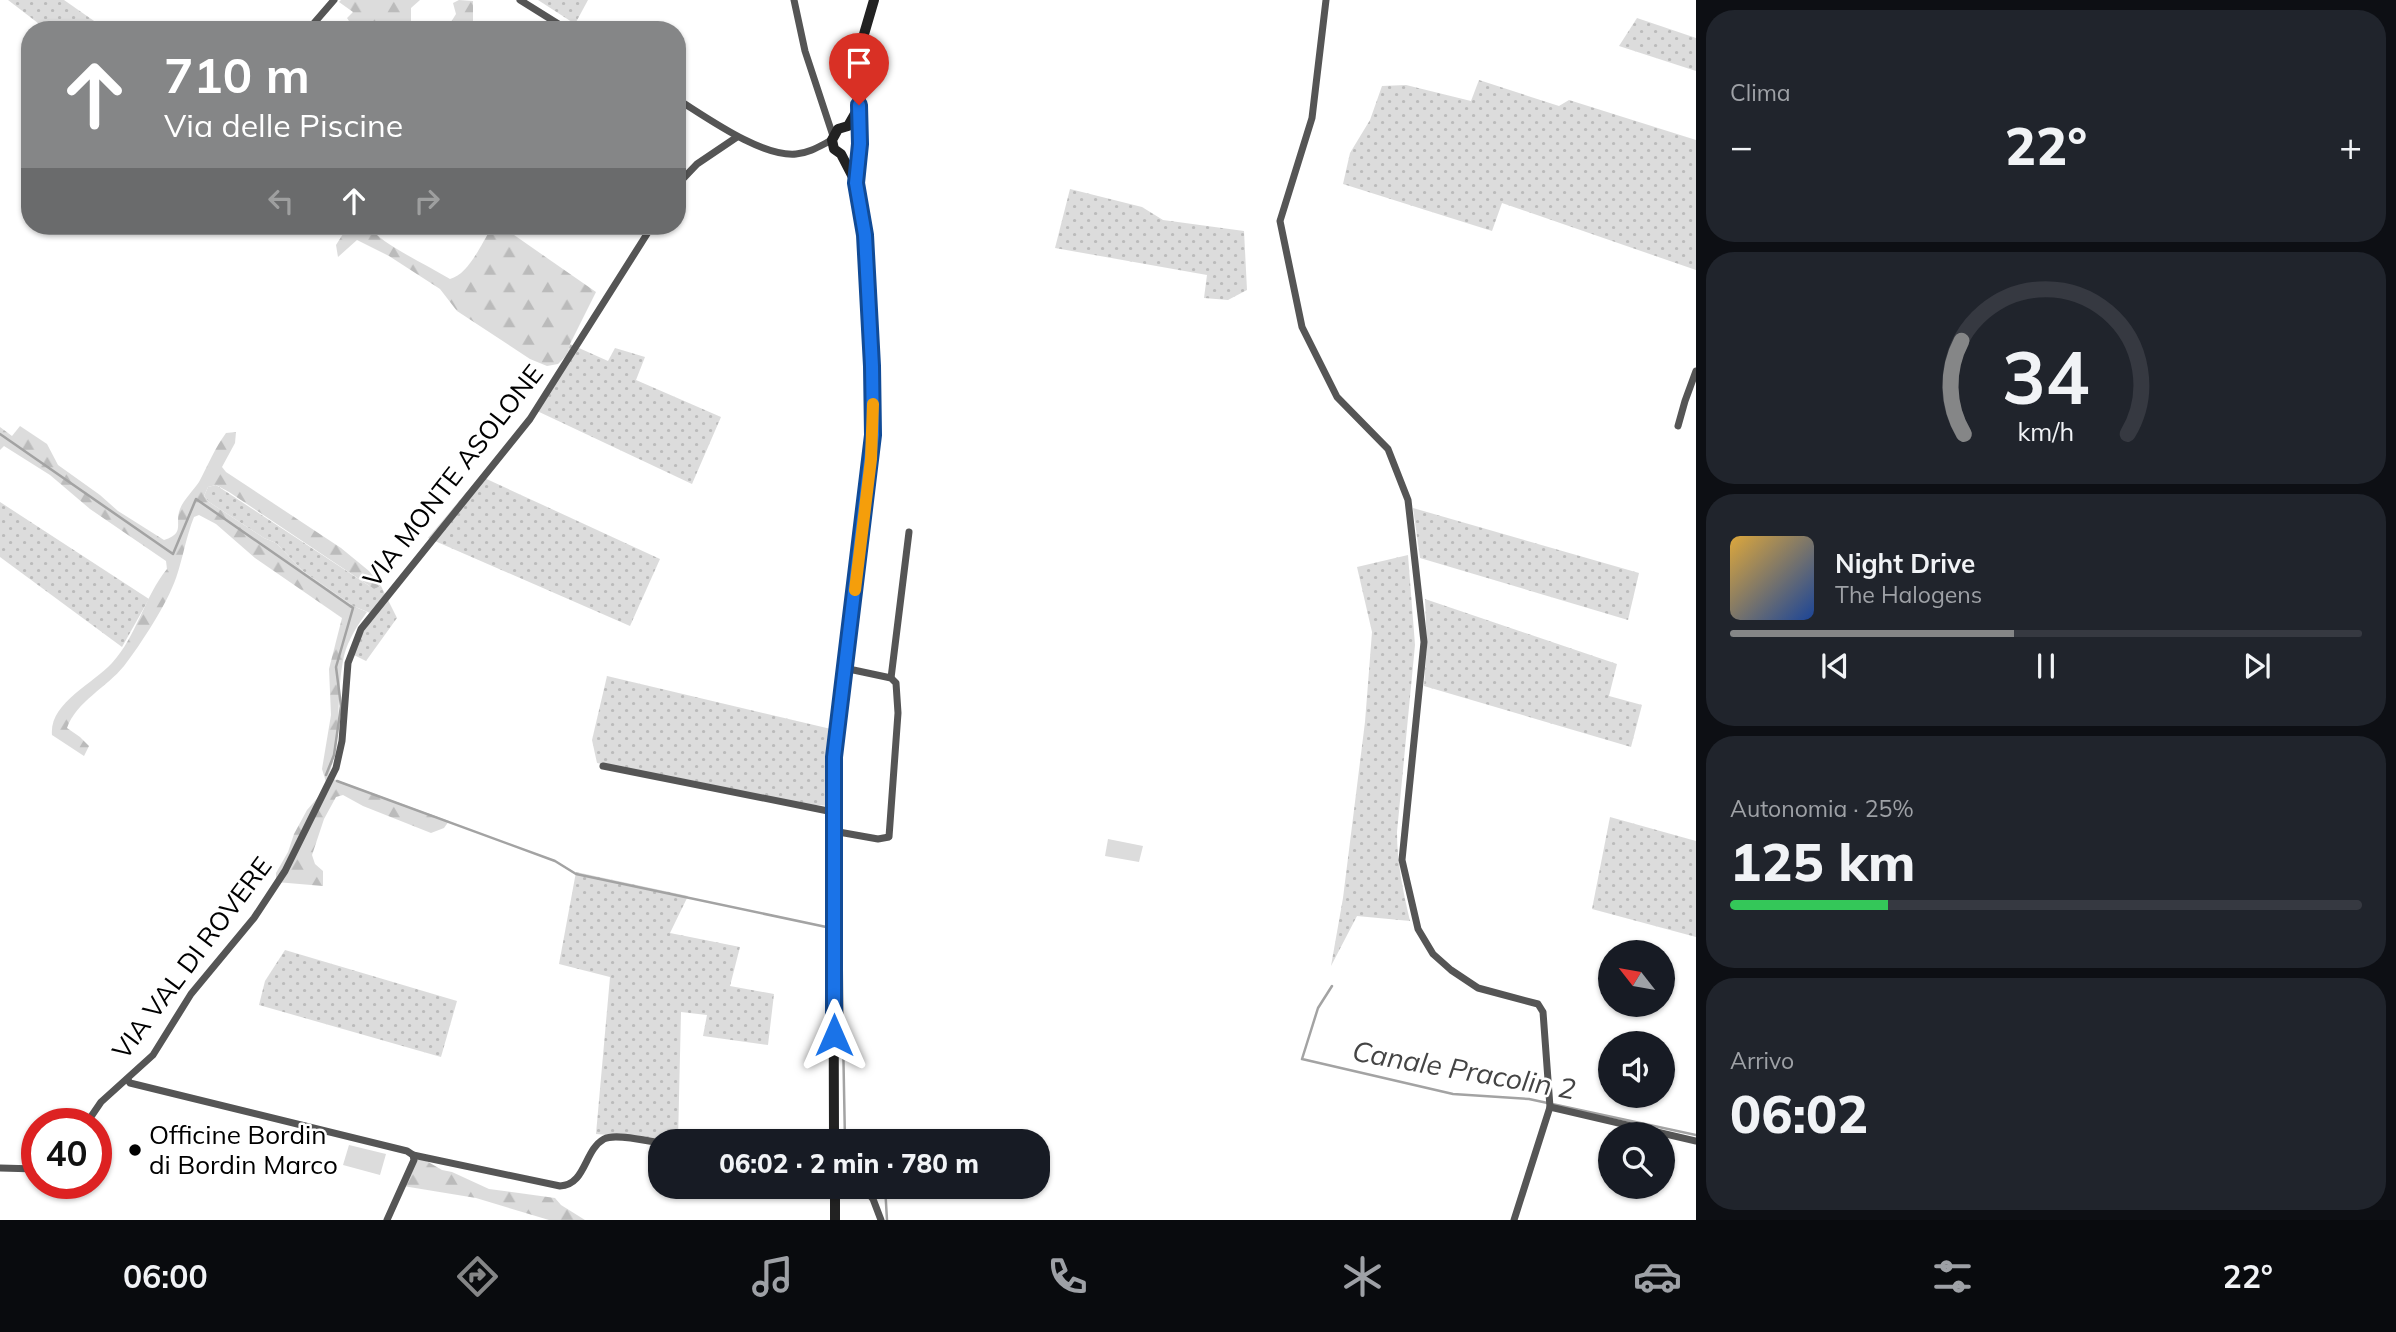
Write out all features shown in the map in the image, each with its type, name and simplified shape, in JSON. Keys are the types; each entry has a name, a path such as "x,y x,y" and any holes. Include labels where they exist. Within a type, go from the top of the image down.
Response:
{"street":[{"path":"316,21 334,0"},
{"path":"520,0 554,21"},
{"path":"794,0 834,144 856,183"},
{"path":"835,1129 835,739 873,435 865,235 856,183 861,126 859,78 862,41 874,0"},
{"path":"1326,0 1312,118 1280,221 1302,327 1337,397 1388,449 1408,500 1424,642 1402,860 1419,929 1433,954 1451,970 1478,988 1538,1004 1543,1012 1550,1107 1514,1220"},
{"path":"686,105 737,137 792,155 834,144 859,105"},
{"path":"827,118 859,133"},
{"path":"686,175 737,137"},
{"path":"834,144 850,155 858,149"},
{"name":"VIA MONTE ASOLONE","path":"336,768 342,741 348,663 361,629 530,419 646,235"},
{"path":"1678,426 1696,371"},
{"path":"891,678 908,532"},
{"path":"833,831 878,839 889,837 898,713 896,683 891,678 844,668"},
{"path":"603,766 833,812"},
{"name":"VIA VAL DI ROVERE","path":"97,1108 116,1086 128,1080 153,1055 204,976 268,899 336,768"},
{"path":"128,1080 130,1083 407,1151 413,1155 560,1186 576,1181 597,1145 604,1139 612,1137 648,1142"},
{"path":"1550,1107 1696,1141"},
{"path":"387,1220 414,1160 413,1155"},
{"path":"0,1168 21,1169"},
{"path":"835,1199 835,1220"},
{"path":"873,1199 881,1220"}],"green space":[{"path":"8,0 64,0 94,21 35,21"},
{"path":"420,0 411,8 411,21 349,21 347,18 353,12 339,2"},
{"path":"459,0 473,1 473,21 452,21 456,14 453,3"},
{"path":"538,0 588,0 577,21 570,21"},
{"path":"1637,18 1696,38 1696,71 1619,46"},
{"path":"1479,80 1559,106 1569,100 1696,140 1696,270 1502,203 1492,231 1343,184 1350,153 1370,120 1382,86 1406,85 1471,101"},
{"path":"1070,189 1142,207 1163,220 1244,231 1247,290 1228,300 1204,298 1207,275 1055,248"},
{"path":"342,235 377,235 450,279 469,265 488,235 514,235 596,292 567,355 558,364 547,366 530,359 457,311 440,289 389,256 357,240 338,257 336,245"},
{"path":"570,344 608,361 615,348 645,357 636,380 721,417 692,484 535,410 567,355"},
{"path":"20,426 47,444 58,465 118,511 164,540 177,531 178,514 182,505 199,482 226,433 236,432 235,443 222,467 226,472 341,548 369,571 381,586 374,589 229,492 216,485 208,487 204,496 209,502 276,543 303,571 353,606 367,612 353,633 344,656 336,747 328,777 449,821 444,828 431,833 363,806 343,795 336,797 324,819 312,855 315,864 323,871 323,886 276,882 276,873 294,834 326,782 322,769 331,715 329,669 342,618 255,558 216,524 199,515 194,517 176,578 153,624 124,666 77,710 71,719 67,728 89,746 84,756 52,735 57,713 121,652 167,569 166,561 90,509 50,475 4,446 0,450 0,427 12,436"},
{"path":"480,476 660,559 630,626 428,538"},
{"path":"216,485 374,589 381,586 397,618 366,661 352,654 375,615 353,606 303,571 276,543 209,502 204,496 208,487"},
{"path":"0,502 149,599 122,647 0,557"},
{"path":"1413,508 1639,573 1628,620 1420,558"},
{"path":"1408,555 1415,645 1397,832 1399,866 1410,921 1357,916 1331,966 1343,898 1365,722 1372,632 1357,567"},
{"path":"1425,599 1617,664 1609,696 1642,705 1631,747 1424,686 1427,646"},
{"path":"607,676 831,729 828,806 782,802 597,763 592,740"},
{"path":"1610,817 1696,841 1696,937 1592,909"},
{"path":"1108,839 1143,846 1139,862 1105,856"},
{"path":"576,872 688,896 670,933 740,947 730,986 774,994 768,1045 703,1036 707,1015 681,1012 678,1129 648,1129 648,1138 596,1134 610,977 559,964"},
{"path":"285,950 457,1001 441,1057 259,1005 265,981"},
{"path":"349,1145 386,1154 380,1175 343,1165"},
{"path":"418,1156 442,1170 489,1189 555,1198 585,1220 549,1220 476,1198 403,1186"}],"waterway":[{"path":"0,434 173,554 196,499 353,608 336,667 341,706 334,755 326,775"},
{"path":"337,781 555,861 576,874 831,928"},
{"path":"838,929 841,930 845,1129"},
{"name":"Canale Pracolin 2","path":"1332,986 1318,1008 1302,1059 1453,1094 1529,1099 1696,1135"},
{"path":"886,1199 887,1220"}],"slow traffic":[{"path":"855,590 871,459 873,404"}],"place":[{"name":"Officine Bordin di Bordin Marco","path":"135,1150"}],"route":[{"path":"834,1035 834,757 866,505 874,414 865,235 856,183 861,126 859,105"}]}
